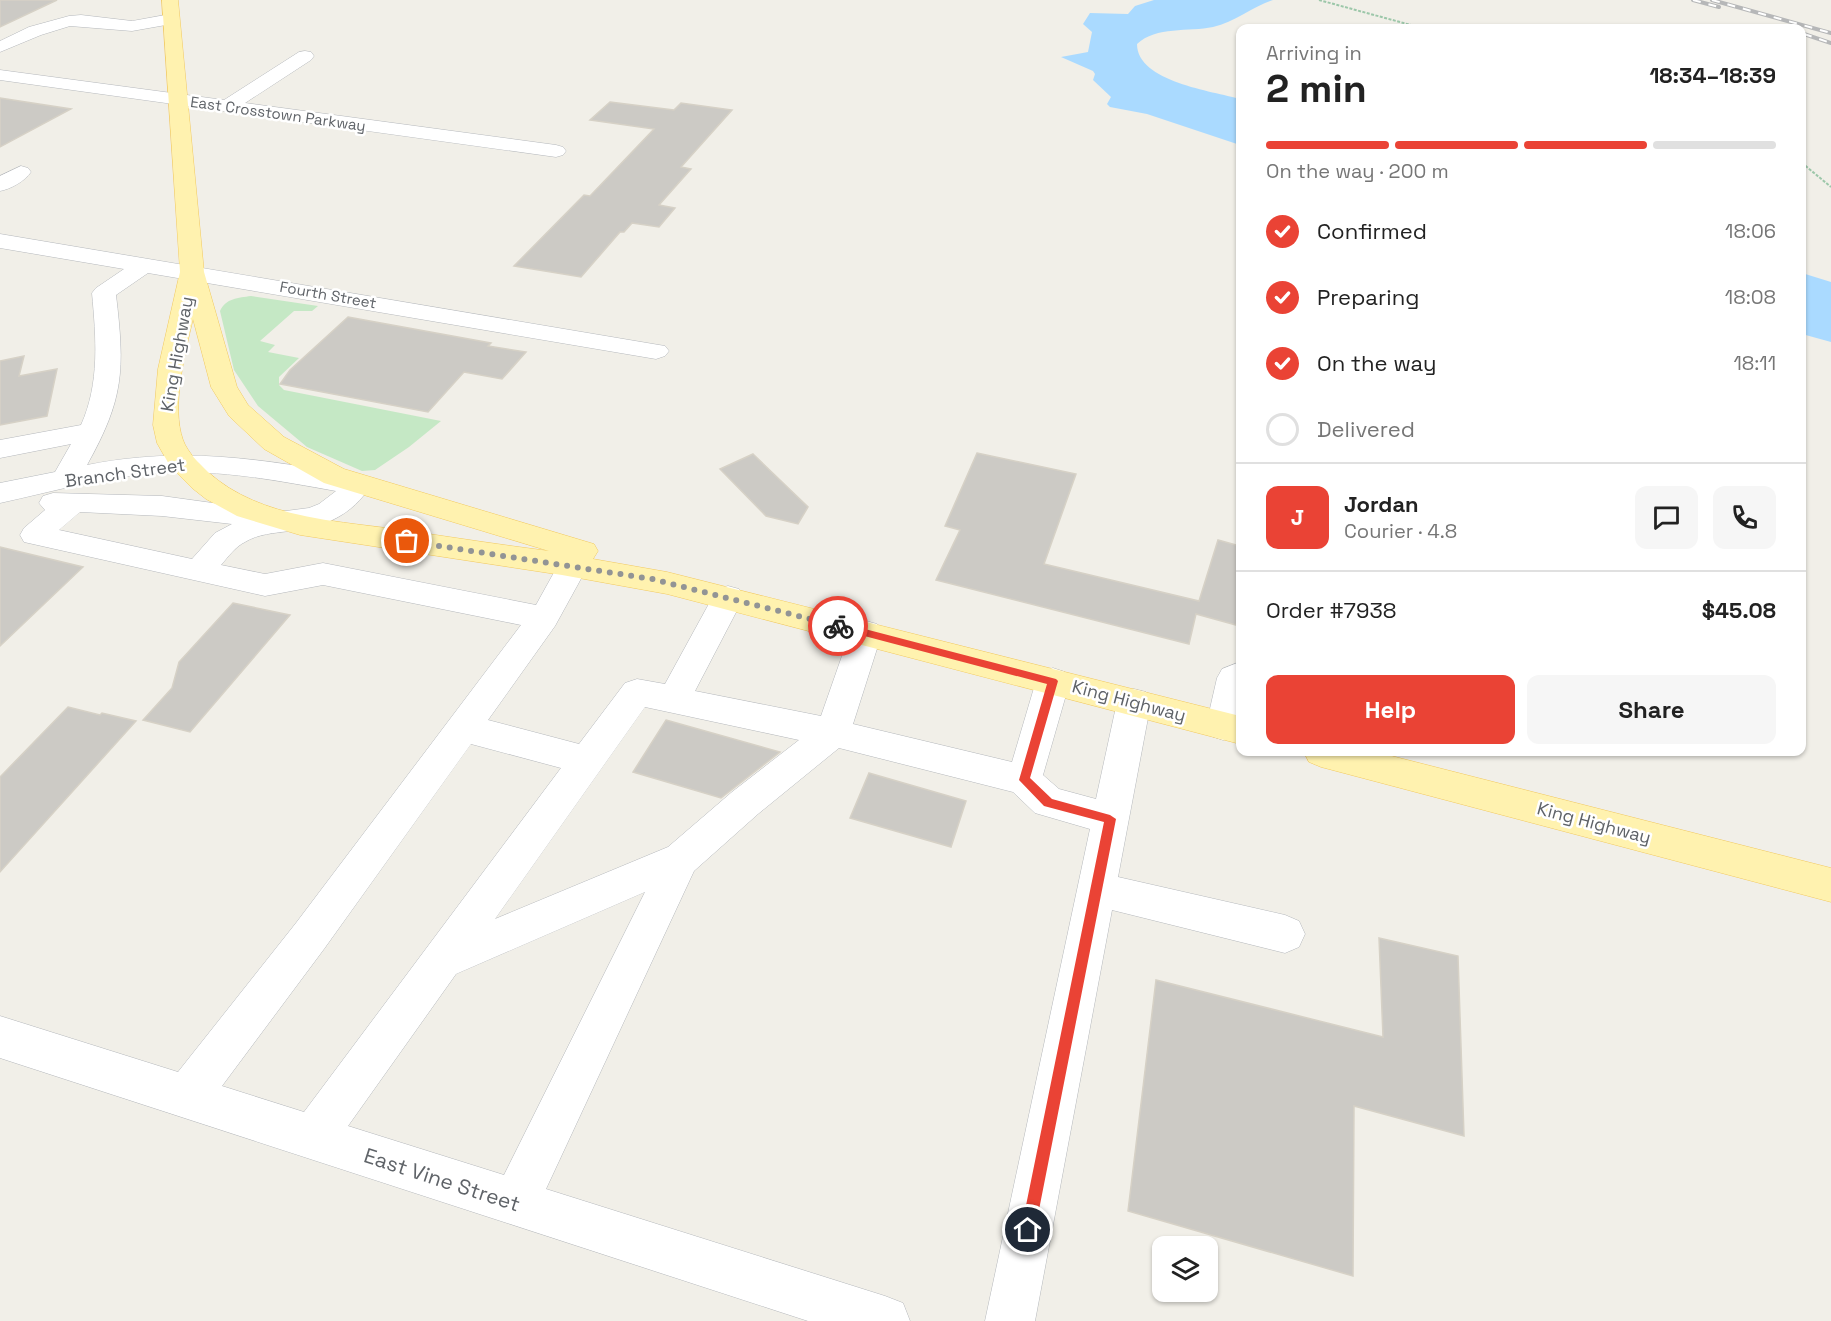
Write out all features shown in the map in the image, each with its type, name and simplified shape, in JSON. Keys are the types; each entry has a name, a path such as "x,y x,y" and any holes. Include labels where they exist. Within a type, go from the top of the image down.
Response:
{"main road":[{"name":"King Highway","path":"170,9 192,272 224,387 238,410 254,426 284,449 315,468 357,485 561,543 716,594"},
{"name":"King Highway","path":"192,272 166,404 166,427 171,445 183,463 200,481 241,508 278,521 573,566 716,594 1232,728"},
{"name":"King Highway","path":"1336,756 1831,885"}],"street":[{"path":"2,46 42,28 69,21 81,20 132,26 170,9"},
{"path":"226,106 305,56"},
{"name":"East Crosstown Parkway","path":"0,75 556,151"},
{"path":"66,85 43,97 103,106 125,93"},
{"path":"0,185 21,172"},
{"name":"Fourth Street","path":"0,241 656,351"},
{"path":"144,264 104,293 107,321 106,391 69,491 35,536 265,585 323,574 544,618"},
{"path":"0,449 91,432"},
{"name":"Branch Street","path":"0,506 69,491 137,468 183,463 246,468 357,485"},
{"path":"199,571 233,534 278,521 304,519 328,513 344,501 357,485"},
{"name":"Branch Street","path":"0,494 69,491 137,502 194,507 278,521"},
{"path":"186,1098 310,936 544,618 573,566"},
{"path":"674,699 716,594"},
{"path":"441,960 681,859 745,802 833,733 866,633"},
{"path":"1232,728 1234,678 1236,677"},
{"path":"1024,780 1053,681"},
{"path":"312,1138 637,692 833,733 1024,780 1048,802 1110,819"},
{"path":"1010,1321 1134,702"},
{"path":"463,728 586,760"},
{"path":"515,1203 681,859"},
{"path":"1096,890 1285,934"},
{"name":"East Vine Street","path":"0,1037 885,1321"}],"path":[{"path":"1318,0 1407,24"},
{"path":"1806,167 1831,186"}],"green space":[{"path":"251,296 318,306 312,311 294,311 260,341 275,345 268,352 299,358 279,377 279,385 284,390 441,421 409,447 375,470 362,471 307,447 258,406 234,370 220,311 229,301"}],"water":[{"path":"1154,0 1273,0 1221,25 1154,34 1137,44 1140,57 1149,68 1162,76 1178,83 1236,98 1236,144 1147,114 1110,107 1107,104 1111,97 1093,80 1095,74 1093,71 1061,57 1088,52 1092,32 1083,24 1090,13 1128,14 1135,6"},
{"path":"1806,274 1831,282 1831,342 1806,335"}],"building":[{"path":"0,0 57,0 0,27"},
{"path":"0,98 71,109 0,147"},
{"path":"610,102 674,110 681,103 732,110 681,167 691,169 659,205 675,208 659,227 632,223 624,232 620,232 581,277 514,266 584,195 590,196 654,129 590,120"},
{"path":"348,317 491,343 488,346 526,352 502,379 464,372 428,412 280,384 290,370"},
{"path":"24,356 19,376 57,369 47,416 0,425 0,361"},
{"path":"977,453 1076,474 1044,564 1199,601 1218,540 1236,545 1236,625 1196,614 1189,644 936,580 960,530 945,526"},
{"path":"753,454 808,507 798,524 766,516 720,469"},
{"path":"0,547 83,567 0,646"},
{"path":"233,603 290,615 190,732 143,720 172,688 179,662"},
{"path":"68,707 136,721 0,872 0,777"},
{"path":"666,720 780,752 721,798 633,772"},
{"path":"869,773 966,801 951,847 850,818"},
{"path":"1379,938 1458,956 1464,1136 1354,1106 1353,1276 1128,1211 1156,980 1383,1037"}],"railway":[{"path":"1693,0 1719,7"},
{"path":"1712,0 1799,24"},
{"path":"1806,26 1831,33"},
{"path":"1806,35 1831,43"}],"way so far":[{"path":"407,541 652,579 838,626"}],"route":[{"path":"838,626 1053,681 1024,780 1048,802 1110,819 1028,1230"}]}
